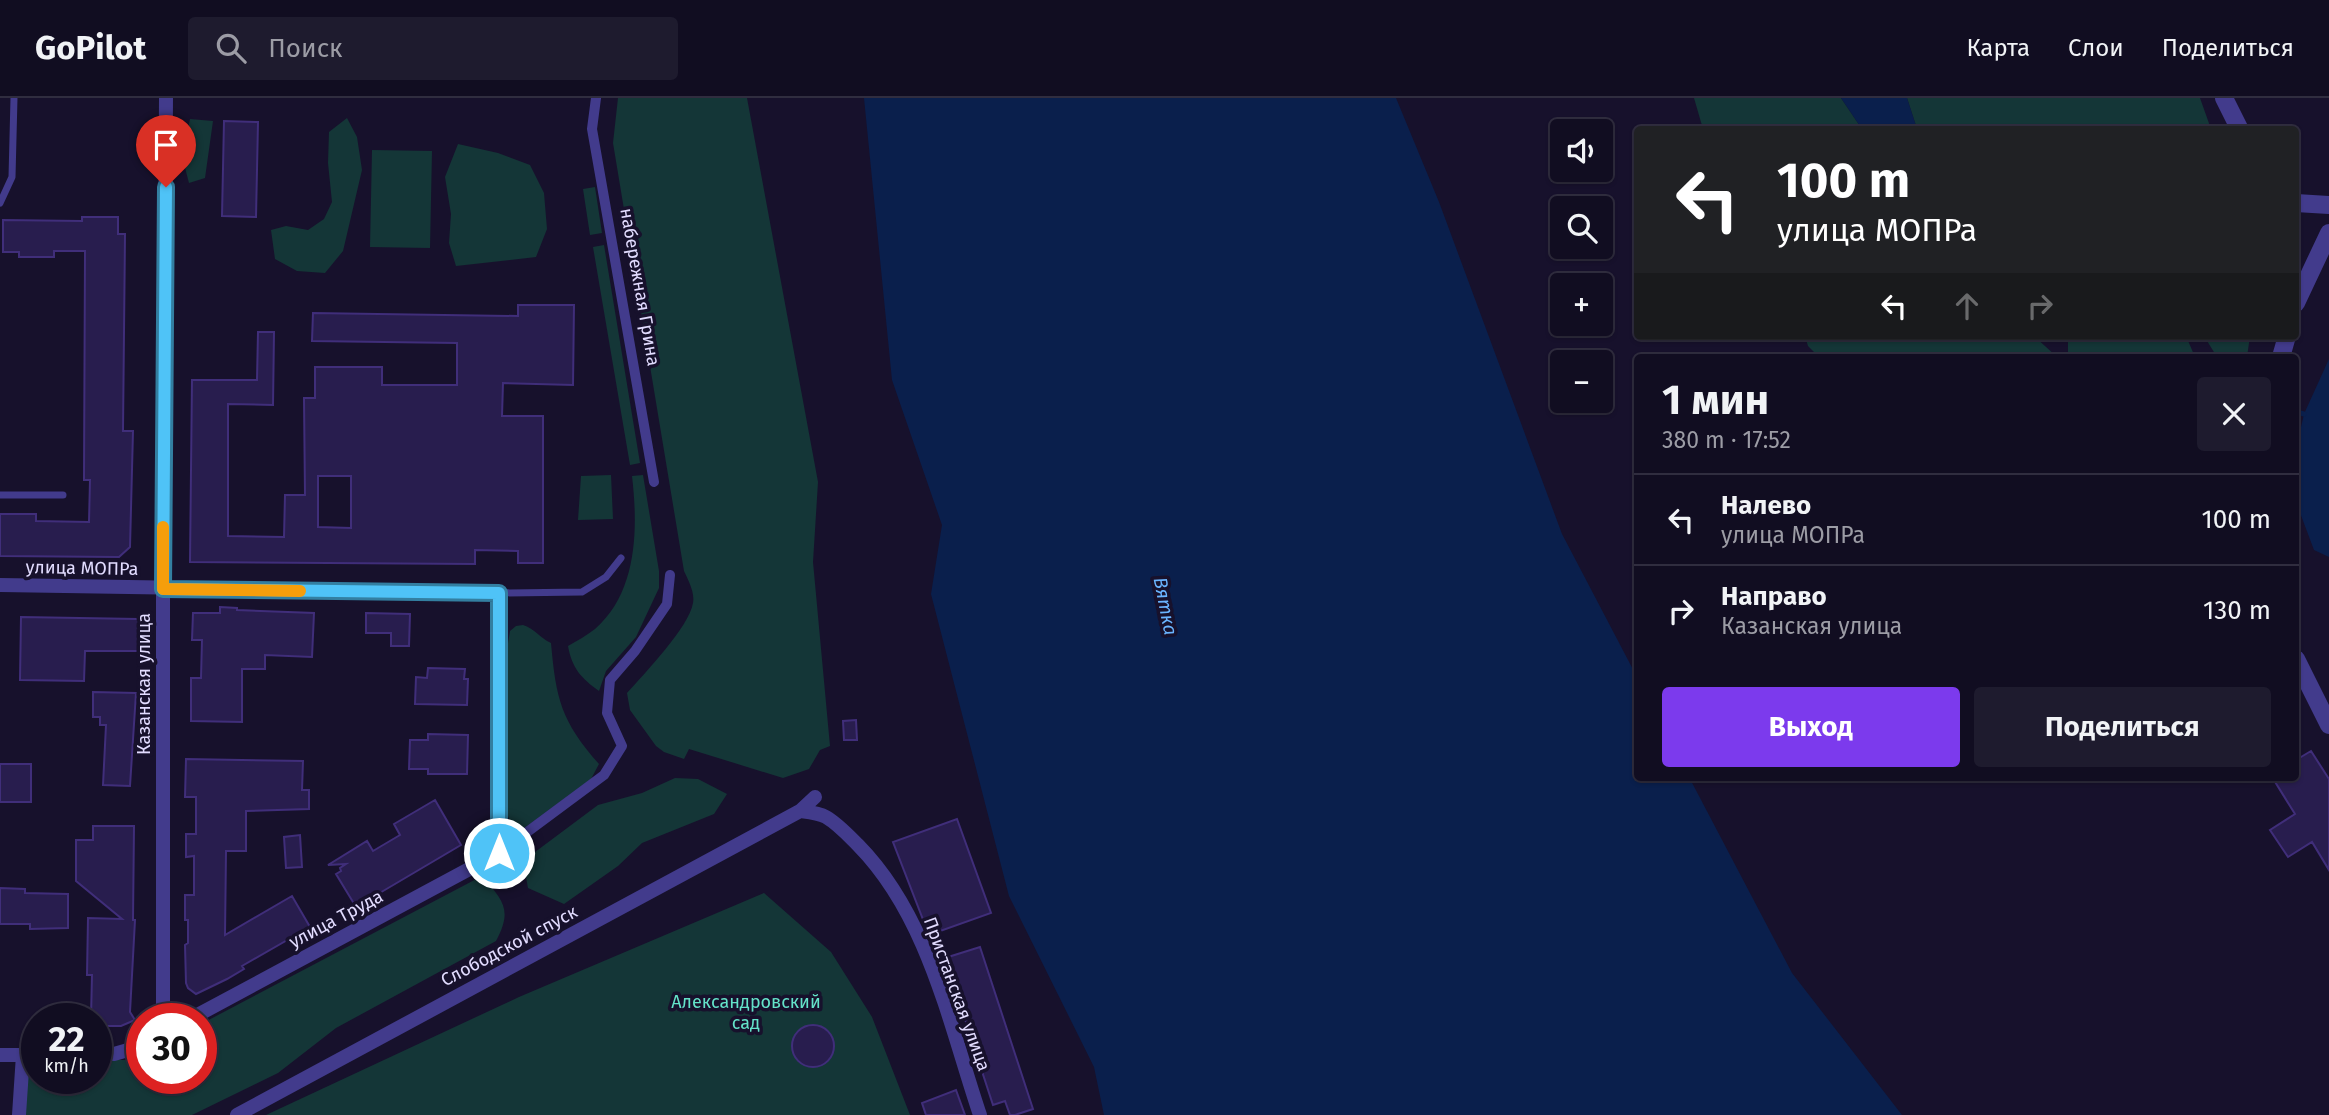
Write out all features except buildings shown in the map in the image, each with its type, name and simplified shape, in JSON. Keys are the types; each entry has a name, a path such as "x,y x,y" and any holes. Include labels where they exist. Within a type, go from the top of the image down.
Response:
{"street":[{"name":"Казанская улица","path":"163,1003 166,98"},
{"name":"набережная Грина","path":"596,98 592,129 654,482"},
{"path":"2224,98 2238,126"},
{"path":"2299,203 2329,205"},
{"path":"2299,297 2329,233"},
{"path":"499,853 604,775 622,746 607,713 610,680 635,651 667,604 670,575"},
{"name":"улица МОПРа","path":"0,585 499,593"},
{"path":"499,593 499,853"},
{"path":"2299,665 2329,725"},
{"name":"Слободской спуск","path":"237,1115 800,811 815,797"},
{"name":"Пристанская улица","path":"800,811 825,816 848,835 887,878 900,900 933,973 980,1115"},
{"name":"улица Труда","path":"217,1005 499,853"},
{"path":"0,1055 21,1055"},
{"path":"19,1115 23,1094"}],"lane":[{"path":"0,203 12,177 14,98"},
{"path":"0,495 63,495"},
{"path":"499,593 582,592 606,577 621,558"}],"green space":[{"path":"618,98 747,98 818,482 813,562 830,746 820,750 809,769 783,778 689,749 684,759 664,752 656,746 630,710 627,693 675,637 690,613 693,599 684,571 613,143"},
{"path":"1694,98 1841,98 1860,126 1702,126"},
{"path":"1907,98 2200,98 2210,126 1916,126"},
{"path":"347,118 357,137 362,170 343,251 325,273 297,271 275,259 271,230 286,226 308,230 324,219 332,202 328,163 329,132"},
{"path":"190,119 213,121 205,178 189,183 182,156"},
{"path":"458,144 498,153 530,165 544,193 547,229 536,257 456,266 449,243 451,214 445,177"},
{"path":"372,150 432,151 430,248 370,247"},
{"path":"595,187 602,233 590,235 583,189"},
{"path":"604,245 640,463 630,465 593,247"},
{"path":"1806,340 2038,340 2054,354 1816,354"},
{"path":"2068,340 2188,340 2194,354 2068,354"},
{"path":"2206,340 2249,340 2247,354 2215,354"},
{"path":"611,475 613,519 578,520 581,476"},
{"path":"643,475 659,571 659,588 636,637 606,671 599,691 578,672 568,646 595,629 620,597 632,558 635,516 632,476"},
{"path":"523,625 551,643 558,695 568,722 599,764 591,779 523,829 512,827 508,816 507,649 510,631"},
{"path":"675,778 698,779 727,794 714,814 642,843 618,866 564,904 528,888 523,861 598,805 642,793"},
{"path":"482,876 503,906 504,921 496,941 336,1028 278,1073 192,1115 24,1115 25,1094 112,1094 112,1060 126,1060 126,1094 217,1094 217,1016"},
{"name":"Александровский сад","path":"764,893 831,952 872,1017 910,1115 266,1115 519,997"}],"water":[{"name":"Вятка","path":"864,98 1396,98 1439,202 1562,534 1634,671 1634,781 1691,781 1792,973 1902,1115 1104,1115 1094,1067 1009,896 931,594 942,525 892,380"},
{"path":"1841,98 1907,98 1916,126 1860,126"},
{"path":"2329,359 2329,557 2314,550 2299,510 2299,436 2304,414"}],"waterway":[{"path":"2299,413 2304,414"}],"slow traffic":[{"path":"163,527 163,589 300,591"}],"route":[{"path":"166,187 163,589 499,593 499,853"}]}
